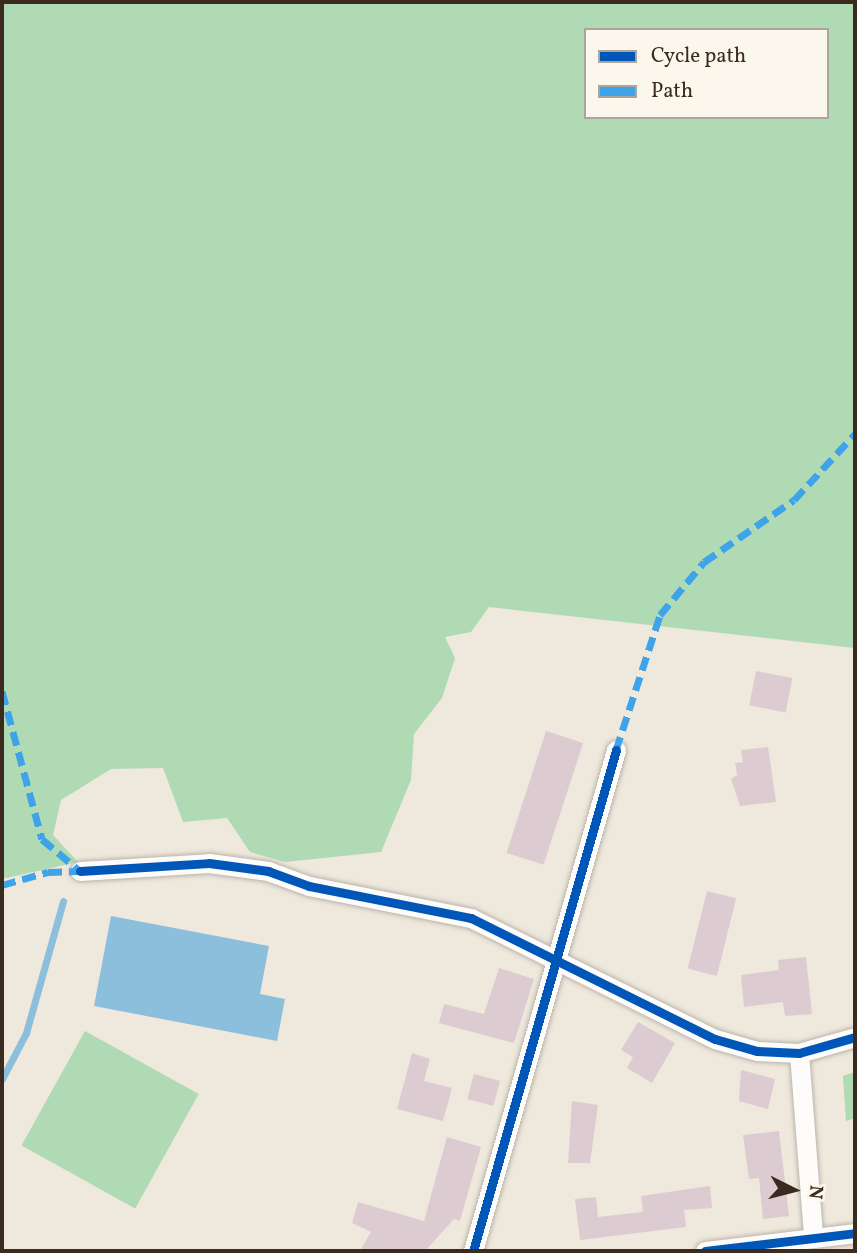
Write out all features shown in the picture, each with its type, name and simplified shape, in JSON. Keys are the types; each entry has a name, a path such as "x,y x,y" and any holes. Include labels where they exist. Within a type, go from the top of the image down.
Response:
{"street":[{"path":"473,1251 553,956 615,750"},
{"path":"80,870 209,863 268,871 309,886 471,918 553,956 715,1039 757,1051 799,1054 855,1037"},
{"path":"799,1054 813,1235"},
{"path":"705,1251 813,1235 855,1233"}],"green space":[{"path":"2,2 855,2 855,648 489,607 471,632 445,637 455,658 442,698 414,734 411,780 381,852 285,862 250,852 227,818 183,822 163,768 111,769 61,800 53,835 78,862 2,879"},
{"path":"85,1031 199,1094 135,1209 21,1146"},
{"path":"855,1072 855,1118 846,1121 843,1076"}],"water":[{"path":"111,916 269,946 260,994 285,999 277,1041 94,1006"}],"building":[{"path":"756,671 792,678 786,712 749,705"},
{"path":"546,731 583,743 544,865 506,853"},
{"path":"768,747 776,802 740,806 731,779 737,775 735,763 743,762 741,750"},
{"path":"707,891 736,898 717,976 688,969"},
{"path":"806,957 812,1014 785,1016 783,1002 744,1007 741,975 779,970 778,960"},
{"path":"499,968 534,979 514,1043 439,1023 444,1004 484,1014"},
{"path":"638,1022 675,1043 652,1083 627,1068 633,1057 621,1050"},
{"path":"412,1053 430,1059 424,1081 452,1088 443,1121 397,1109"},
{"path":"741,1070 775,1079 768,1109 739,1101"},
{"path":"474,1074 500,1081 493,1106 467,1099"},
{"path":"572,1101 598,1105 590,1163 568,1163"},
{"path":"779,1131 789,1216 763,1219 759,1178 749,1179 743,1135"},
{"path":"447,1137 481,1147 460,1221 454,1219 425,1251 360,1251 371,1232 352,1223 358,1202 424,1221"},
{"path":"710,1186 712,1208 684,1210 686,1227 580,1240 575,1199 596,1197 598,1217 643,1212 641,1196"}],"waterway":[{"path":"2,1079 26,1033 63,901"}],"marked path":[{"path":"616,750 660,615 704,562 794,500 855,434"},
{"path":"2,691 42,839 80,871"},
{"path":"2,885 48,872 80,871"}],"cycle path":[{"path":"473,1251 616,750"},
{"path":"80,871 209,863 268,871 309,886 471,918 715,1039 757,1051 799,1053 855,1037"},
{"path":"705,1251 855,1233"}]}
